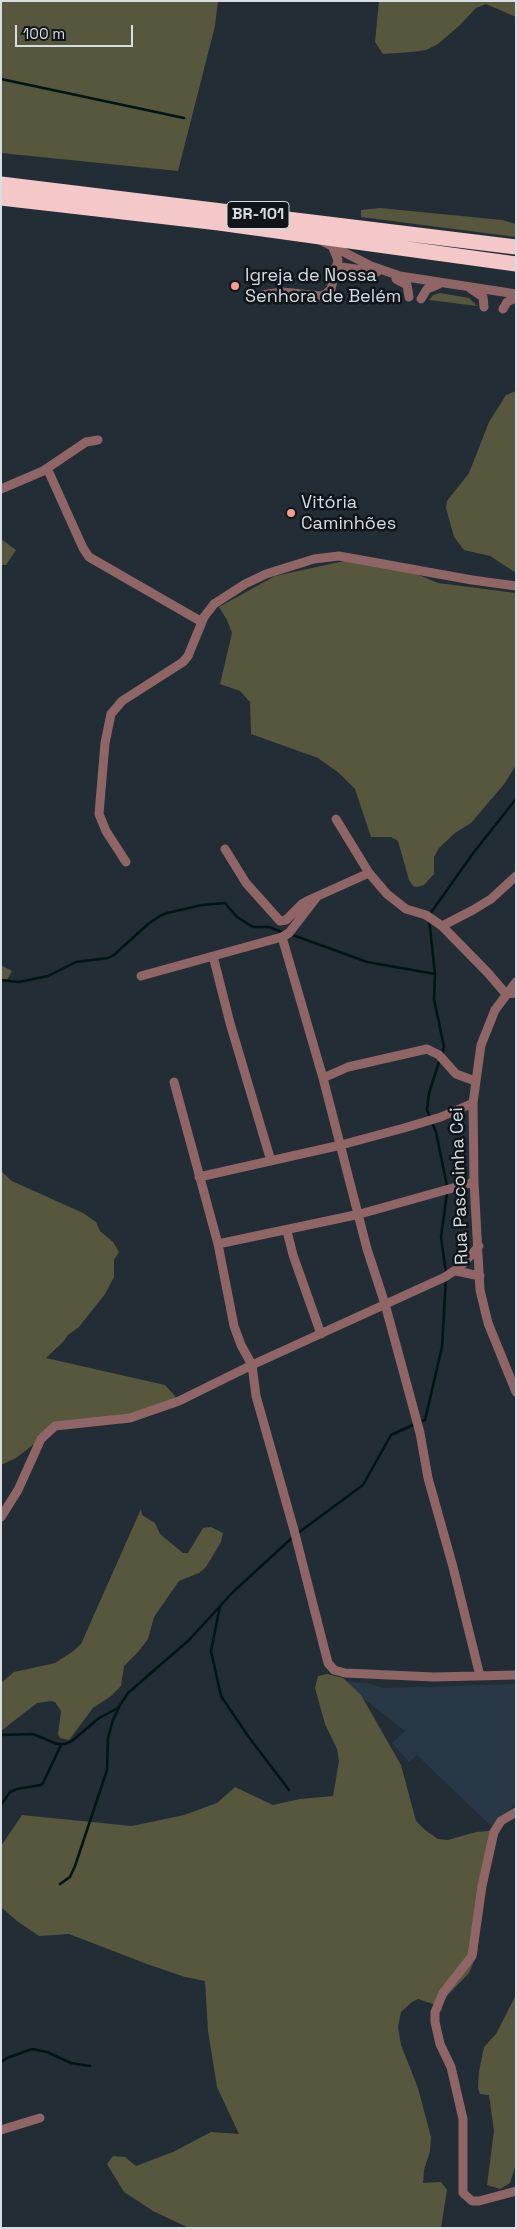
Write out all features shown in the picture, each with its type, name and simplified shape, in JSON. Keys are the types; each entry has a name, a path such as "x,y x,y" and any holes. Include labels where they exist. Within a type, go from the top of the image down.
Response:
{"highway":[{"name":"BR-101","path":"1,184 516,247"},
{"name":"BR-101","path":"1,198 219,222 516,264"}],"street":[{"path":"310,236 371,266 400,276"},
{"path":"261,295 294,292 324,296 331,289 338,256 333,248"},
{"path":"335,268 341,267 382,273 516,296"},
{"path":"382,273 408,285 409,297"},
{"path":"421,299 427,289 442,283"},
{"path":"466,287 483,297 484,307"},
{"path":"503,309 507,302 516,296"},
{"path":"1,489 47,468 86,442 98,440"},
{"path":"47,468 83,548 90,557 202,622"},
{"path":"126,862 106,831 99,814 105,743 110,714 122,701 178,668 188,656 202,622 214,604 266,574 314,560 339,556 516,586"},
{"path":"336,819 376,884 400,906 432,918 488,972 506,994 516,993"},
{"path":"225,849 246,883 280,921 286,920 302,904 369,873"},
{"path":"442,926 491,898 516,876"},
{"path":"141,976 282,938 319,895"},
{"path":"282,938 323,1078 360,1214 367,1249 385,1304 420,1433 428,1478 453,1566 480,1676"},
{"path":"213,956 230,1023 271,1161"},
{"name":"Rua Pascoinha Cei","path":"516,982 495,1010 481,1045 473,1103 474,1182 480,1276 488,1323 516,1392"},
{"path":"323,1078 348,1067 427,1049 439,1055 456,1074 475,1081"},
{"path":"174,1082 218,1244 237,1337 252,1364 256,1396 294,1530 328,1662 334,1670 345,1673 434,1678 516,1675"},
{"path":"199,1177 341,1145 422,1123 473,1103"},
{"path":"218,1244 360,1214 474,1182"},
{"path":"287,1230 292,1255 321,1334"},
{"path":"1,1517 18,1490 41,1439 55,1426 130,1418 179,1401 252,1364 456,1271 478,1246"},
{"path":"456,1271 480,1276"},
{"path":"516,1812 501,1821 494,1832 472,1956 442,1993 435,2012 435,2022 438,2038 451,2067 463,2118 463,2193 472,2200 479,2201 516,2191"},
{"path":"1,2130 40,2118"}],"shaded area":[{"path":"341,1681 368,1683 382,1688 516,1684 516,1804 491,1826 417,1755 409,1762 392,1743 405,1731"}],"green space":[{"path":"1,1 218,1 215,26 178,171 1,153"},
{"path":"379,1 516,1 516,17 486,4 476,8 438,44 426,50 383,54 375,42"},
{"path":"380,208 502,220 516,224 516,237 361,217 361,210"},
{"path":"440,293 469,298 477,306 429,300 433,295"},
{"path":"516,391 516,573 490,556 464,550 454,537 446,508 447,501 469,473 489,422 506,395"},
{"path":"1,539 16,550 6,565 1,565"},
{"path":"349,560 412,572 438,583 516,593 516,765 505,783 471,823 455,833 439,848 434,857 434,874 424,885 417,887 413,886 409,880 398,841 391,837 371,837 355,789 339,773 318,758 251,734 250,702 240,691 220,684 232,633 219,607 275,576"},
{"path":"1,965 12,971 7,980 1,980"},
{"path":"1,1171 12,1181 83,1213 96,1222 100,1231 113,1242 119,1252 114,1260 114,1277 105,1294 79,1327 68,1335 46,1358 165,1385 175,1396 173,1406 63,1427 47,1434 16,1458 1,1465"},
{"path":"141,1509 142,1515 155,1523 160,1534 183,1553 188,1553 203,1528 211,1527 223,1533 221,1542 206,1567 199,1573 179,1581 154,1617 148,1639 124,1666 121,1686 111,1696 93,1708 69,1740 60,1738 58,1734 61,1711 55,1702 51,1701 37,1703 1,1731 1,1683 14,1672 55,1663 81,1644"},
{"path":"327,1674 343,1678 361,1695 401,1765 416,1821 425,1830 438,1839 448,1840 476,1832 499,1830 493,1844 484,1888 477,1954 469,1973 444,1999 441,2012 436,2005 418,1999 401,2012 398,2027 401,2045 418,2088 431,2137 423,2183 441,2182 447,2190 441,2228 189,2228 153,2211 124,2192 107,2164 113,2156 125,2157 136,2166 173,2152 211,2132 239,2134 217,2087 208,2031 205,1981 185,1977 147,1964 69,1934 39,1936 1,1907 1,1846 22,1815 132,1826 184,1815 217,1803 235,1787 273,1805 300,1799 333,1796 339,1761 337,1749 325,1724 315,1688 318,1676"},
{"path":"516,1995 516,2164 510,2183 500,2189 487,2185 494,2131 489,2095 480,2094 478,2088 479,2071 484,2047 496,2034"}],"waterway":[{"path":"1,79 184,118"},
{"path":"430,914 474,852 516,799"},
{"path":"1,980 19,982 48,976 76,962 108,958 160,916 202,905 225,903 237,917 253,927 269,927 284,933"},
{"path":"429,919 435,974 434,999 444,1047 442,1054"},
{"path":"290,934 367,962 435,974"},
{"path":"440,1059 429,1093 427,1110 436,1132 447,1186"},
{"path":"446,1273 441,1237 447,1192"},
{"path":"420,1422 425,1420 442,1347 446,1278"},
{"path":"298,1533 363,1485 391,1435 415,1424"},
{"path":"60,1884 70,1877 75,1866 107,1770 108,1738 113,1720 128,1693 189,1640 233,1592 294,1536"},
{"path":"220,1606 211,1651 221,1696 248,1736 289,1790"},
{"path":"1,1735 33,1734 57,1744 65,1744 72,1741 99,1718 118,1708"},
{"path":"1,1805 10,1792 41,1785 61,1745"},
{"path":"1,2062 32,2049 47,2052 71,2063 90,2066"}],"place":[{"name":"Igreja de Nossa Senhora de Belém","path":"235,286"},
{"name":"Vitória Caminhões","path":"291,513"}]}
